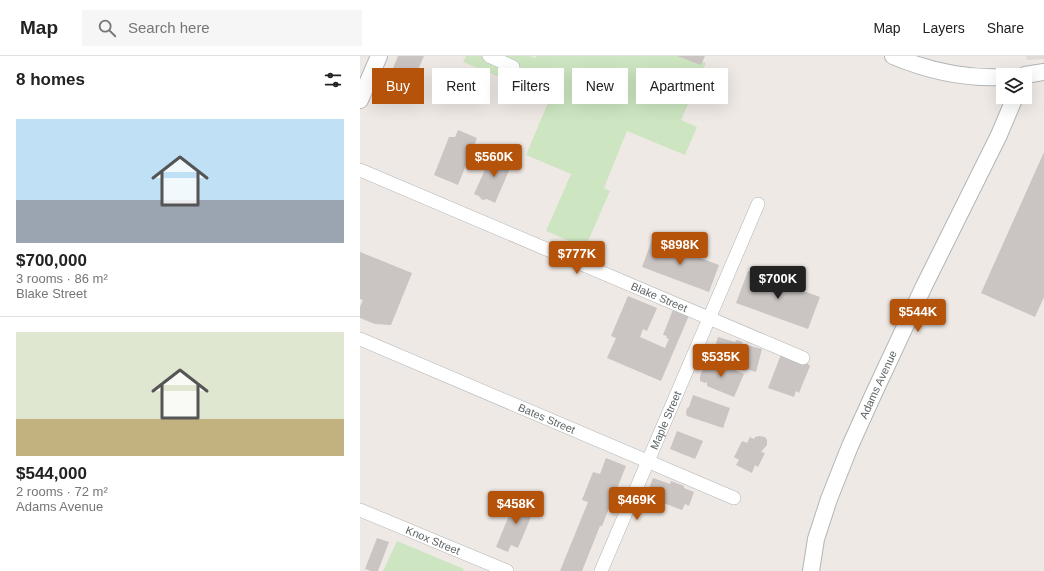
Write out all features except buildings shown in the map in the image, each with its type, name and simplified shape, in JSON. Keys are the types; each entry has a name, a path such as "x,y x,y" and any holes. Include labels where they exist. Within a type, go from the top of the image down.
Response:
{"street":[{"path":"360,100 379,56"},
{"path":"489,56 513,67"},
{"path":"893,56 922,67 965,77 996,77"},
{"path":"1032,74 1044,72"},
{"name":"Adams Avenue","path":"811,571 816,539 829,499 850,446 874,393 999,135 1012,104"},
{"name":"Blake Street","path":"360,170 803,358"},
{"name":"Maple Street","path":"601,571 758,204"},
{"name":"Bates Street","path":"360,340 734,498"},
{"name":"Knox Street","path":"360,510 507,571"}],"shaded area":[{"path":"1026,56 1044,56 1044,59 1027,60"}],"green space":[{"path":"466,56 530,56 535,58 536,56 690,56 706,63 704,68 636,68 636,104 688,104 681,120 697,127 685,155 627,131 604,188 610,191 585,248 546,231 571,174 526,155 547,104 564,104 564,68 498,68 498,76 490,73 490,68 478,68 463,62"},
{"path":"397,541 464,569 463,571 383,571"}]}
